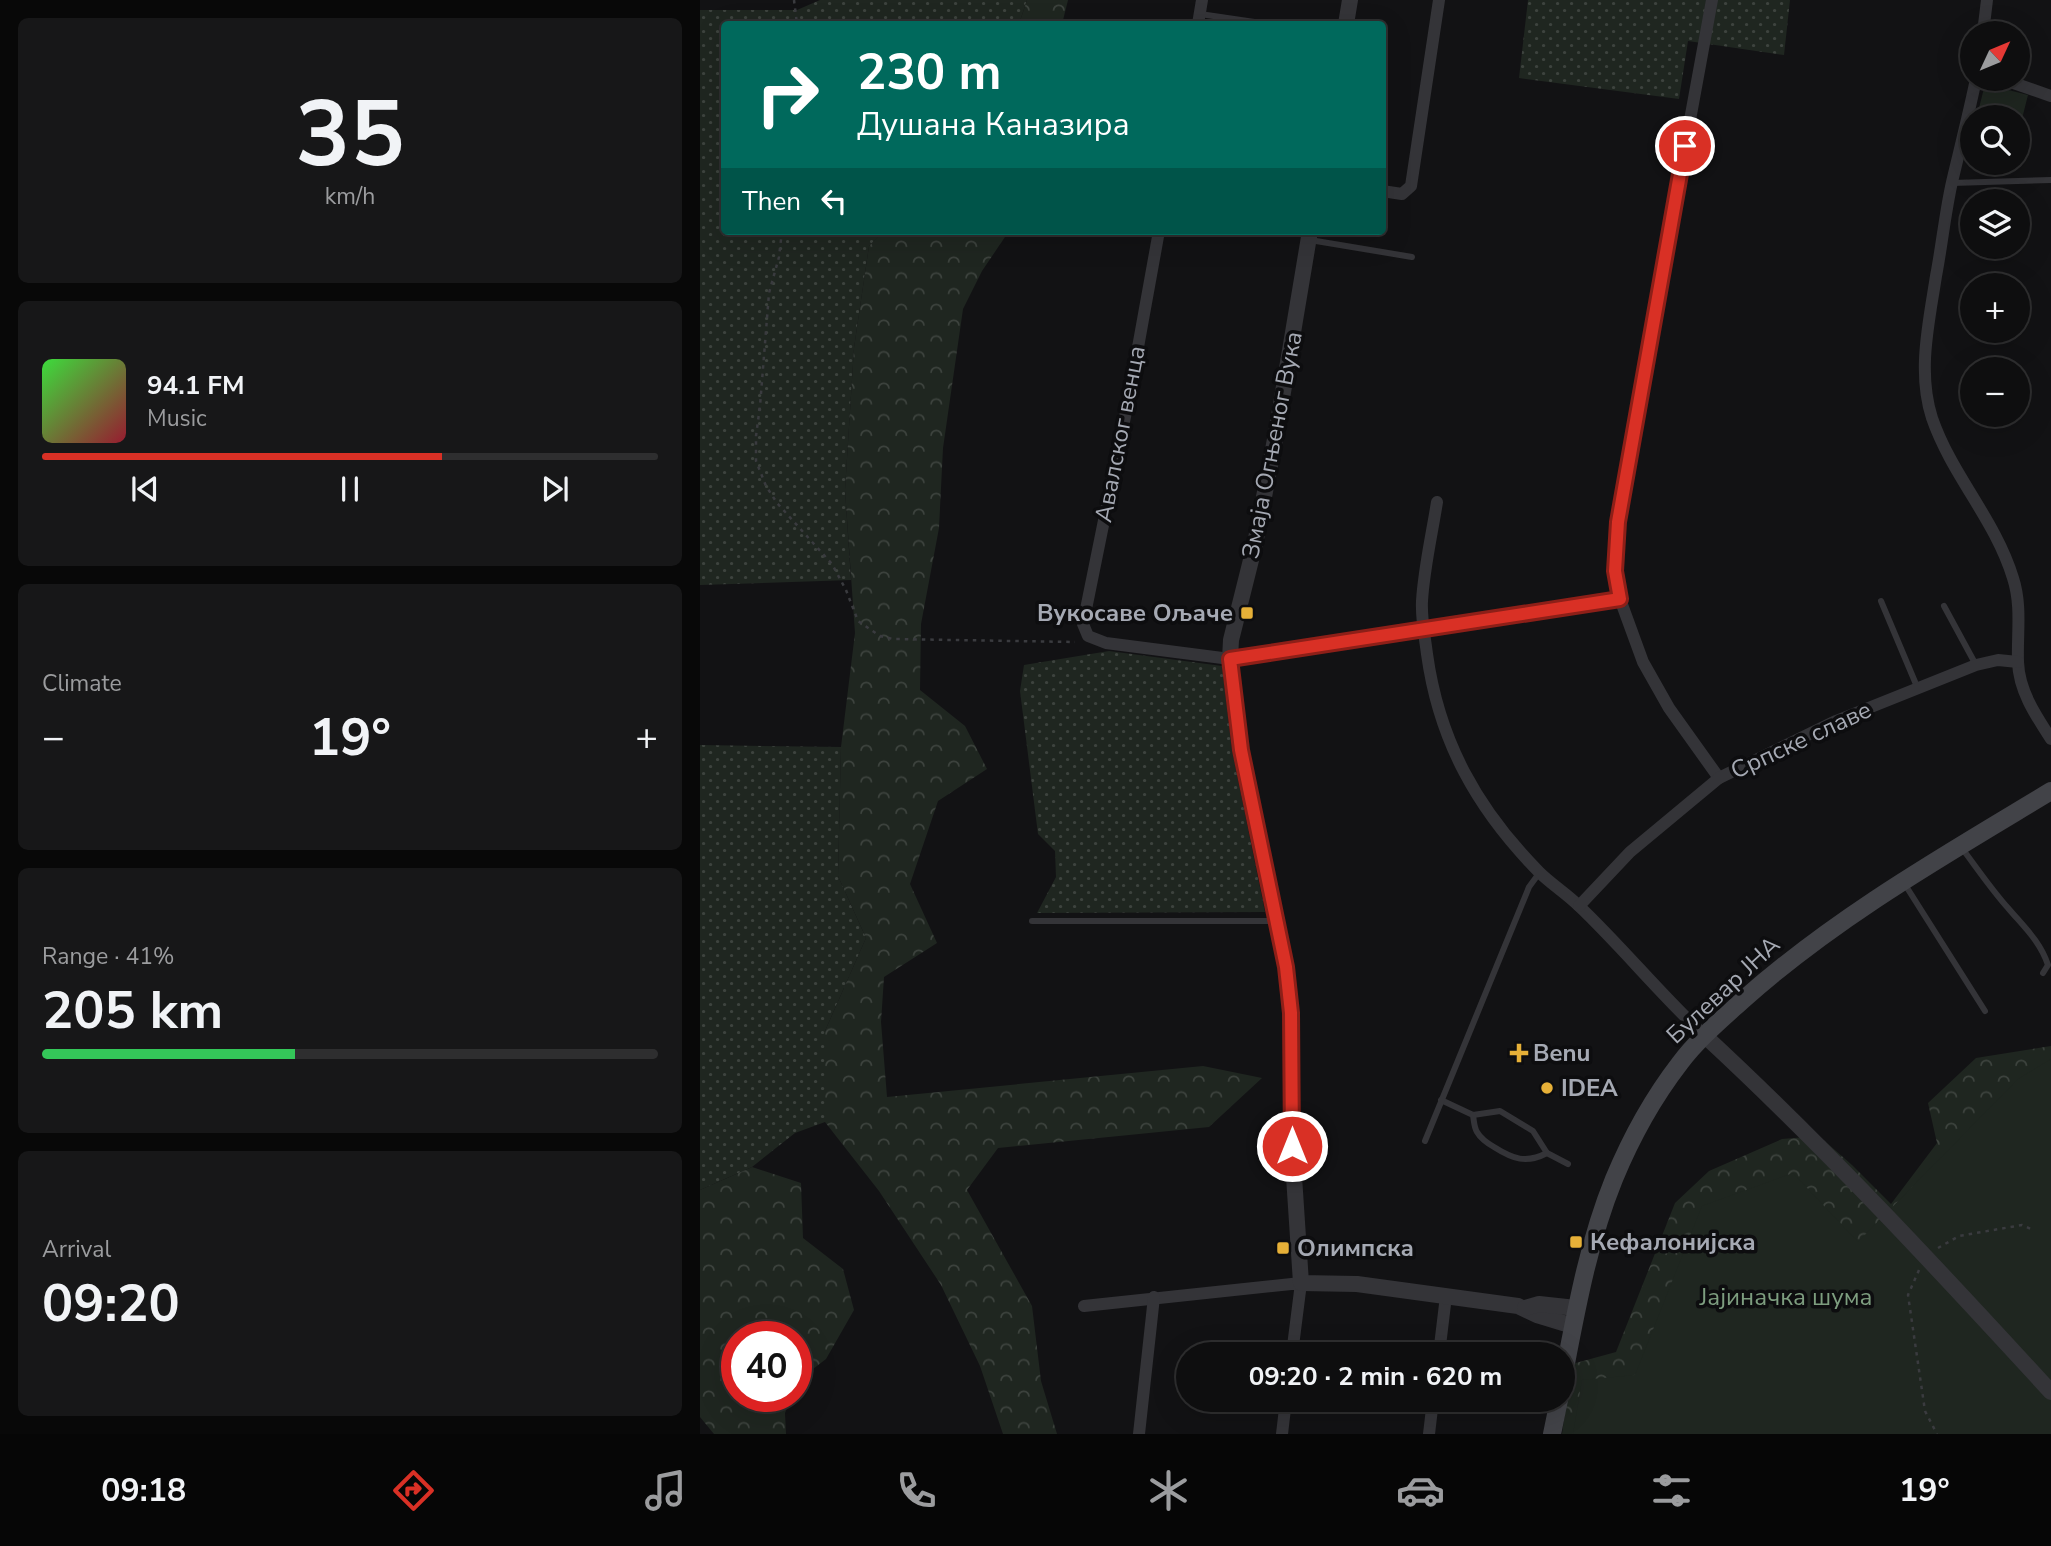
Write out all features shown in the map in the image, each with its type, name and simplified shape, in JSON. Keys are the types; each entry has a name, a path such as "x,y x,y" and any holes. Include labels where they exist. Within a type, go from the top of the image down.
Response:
{"main road":[{"name":"Булевар ЈНА","path":"1570,1342 1595,1233 1623,1159 1672,1073 1705,1036 1784,965 1833,928 2051,791"},
{"path":"1552,1434 1557,1412"}],"street":[{"path":"1199,19 1202,0"},
{"path":"1346,21 1350,0"},
{"path":"1386,192 1402,194 1411,186 1439,0"},
{"name":"Српске славе","path":"1712,0 1628,458 1615,557 1620,599 1634,640 1651,677 1669,708 1719,778 1836,721 1976,665 1998,660 2018,662"},
{"path":"1985,21 1988,0"},
{"path":"2030,89 2051,96"},
{"path":"1973,91 1952,183 1927,342 1926,392 1933,419 1950,461 1986,516 2006,556 2018,604 2018,662 2022,686 2051,739"},
{"name":"Авалског венца","path":"1088,636 1083,624 1158,235"},
{"name":"Змаја Огњеног Вука","path":"1230,659 1231,640 1255,544 1276,434 1309,235"},
{"path":"1437,502 1422,601 1434,697 1448,741 1484,806 1540,872 1579,906 1666,998 1768,1095 2051,1392"},
{"path":"1088,636 1106,643 1230,659 1620,599"},
{"path":"1230,659 1241,750 1286,967 1291,1013 1292,1146 1301,1283 1294,1342"},
{"path":"1579,906 1630,852 1719,778"},
{"path":"1084,1306 1301,1283 1357,1284 1525,1308 1539,1304 1575,1317"},
{"path":"1440,1342 1446,1296"},
{"path":"1139,1434 1154,1297"},
{"path":"1282,1434 1285,1412"},
{"path":"1429,1434 1432,1412"}],"lane":[{"path":"1199,19 1227,21"},
{"path":"1952,183 2051,180"},
{"path":"1309,235 1412,257"},
{"path":"1881,601 1918,689"},
{"path":"1944,606 1976,665"},
{"path":"1960,846 2044,952 2048,965 2043,973"},
{"path":"1425,1141 1529,887 1540,872"},
{"path":"1903,882 1985,1011"},
{"path":"1032,921 1277,921"},
{"path":"1441,1100 1473,1115 1500,1111 1534,1131 1547,1153 1568,1164"},
{"path":"1473,1115 1476,1130 1482,1140 1510,1157 1534,1160 1547,1153"}],"path":[{"path":"794,0 797,21"},
{"path":"782,235 779,257 769,293 755,461 777,503 832,564 858,621 880,636 893,639 1076,642 1088,636"},
{"path":"1937,1434 1925,1411 1908,1295 1924,1256 1959,1236 2022,1225 2031,1229"}],"green space":[{"path":"820,0 1027,0 1020,21 721,21 721,235 881,235 869,246 854,348 845,490 851,580 700,585 700,10 797,10"},
{"path":"1027,0 1068,0 1063,21 1020,21"},
{"path":"1528,0 1790,0 1784,55 1688,41 1679,99 1519,78"},
{"path":"1983,91 2012,91 2028,95 2026,105 1980,105"},
{"path":"880,235 1006,235 982,271 963,309 943,448 939,528 921,624 920,690 965,726 987,769 938,801 910,884 937,943 884,977 881,1022 887,1097 1203,1066 1262,1078 1209,1127 998,1148 967,1190 1032,1306 1041,1381 1057,1434 1003,1434 980,1366 941,1285 879,1191 825,1122 825,1031 866,938 838,876 841,747 855,633 845,490 854,348 869,246"},
{"path":"1109,651 1222,666 1232,750 1265,912 1037,913 1056,877 1055,851 1038,834 1020,691 1024,665"},
{"path":"700,745 841,747 838,876 866,938 825,1031 825,1122 795,1133 752,1167 700,1190"},
{"name":"Јајиначка шума","path":"2051,1046 2051,1434 1562,1434 1565,1412 1575,1412 1575,1363 1616,1352 1675,1203 1709,1171 1782,1139 1819,1136 1891,1204 1937,1143 1928,1103 1976,1058"},
{"name":"Јајиначка шума","path":"2051,1059 2051,1434 1573,1434 1582,1380 1635,1375 1702,1206 1793,1173 1858,1242 2018,1079"},
{"path":"752,1167 801,1183 803,1238 843,1269 854,1310 826,1359 812,1370 812,1321 721,1321 721,1412 785,1412 786,1434 714,1434 700,1417 700,1190"}],"place":[{"name":"Вукосаве Ољаче","path":"1247,613"},
{"name":"Benu","path":"1519,1053"},
{"name":"IDEA","path":"1547,1088"},
{"name":"Кефалонијска","path":"1576,1242"},
{"name":"Олимпска","path":"1283,1248"}],"route":[{"path":"1292,1146 1291,1013 1286,967 1241,750 1230,659 1620,599 1615,571 1618,522 1685,146"}]}
